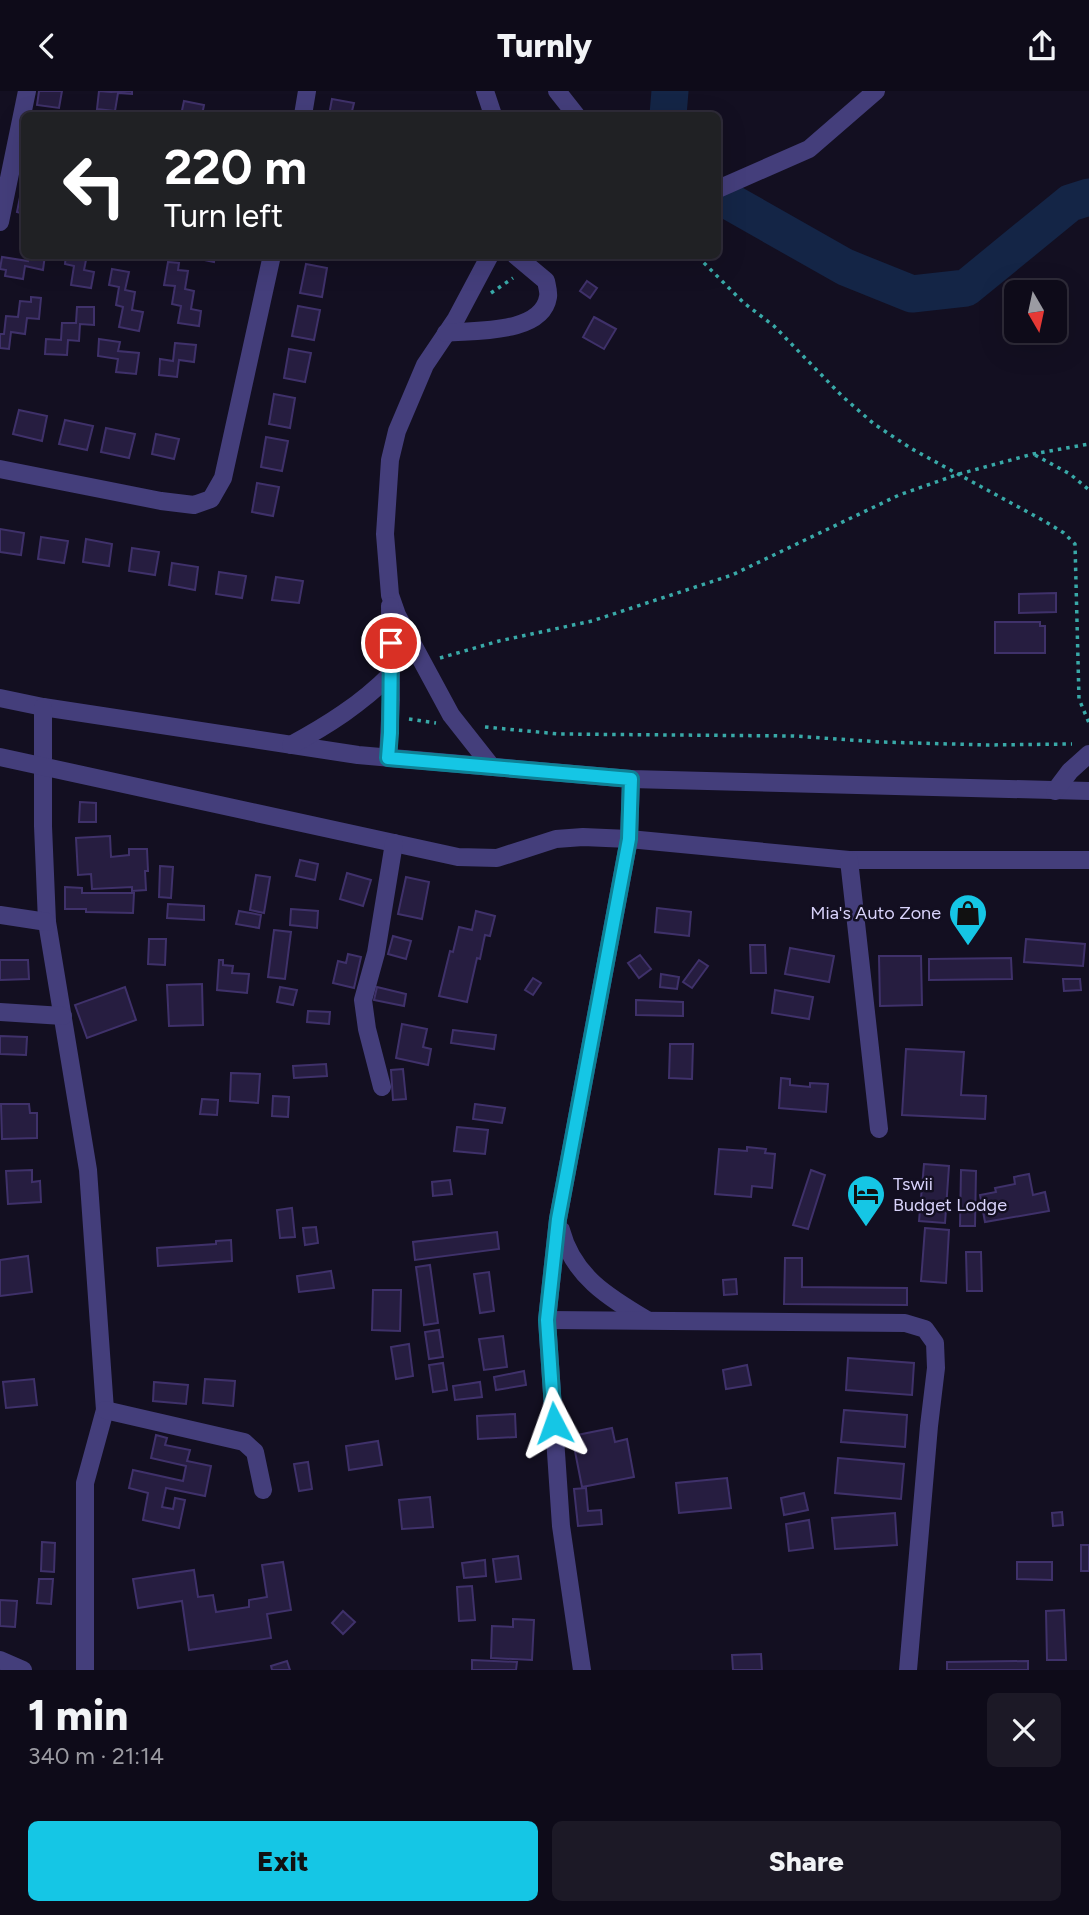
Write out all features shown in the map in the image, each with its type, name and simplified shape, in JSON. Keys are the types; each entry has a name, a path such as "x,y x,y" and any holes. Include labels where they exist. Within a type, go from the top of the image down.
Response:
{"street":[{"path":"23,112 27,91"},
{"path":"304,112 307,91"},
{"path":"485,91 493,112"},
{"path":"556,91 574,112"},
{"path":"721,188 809,149 876,91"},
{"path":"0,222 21,120"},
{"path":"0,469 161,501 194,505 211,499 223,478 271,259"},
{"path":"388,758 391,715 390,596 385,534 390,460 397,431 425,365 488,259"},
{"path":"446,333 520,325 536,318 543,310 548,297 546,281 522,261"},
{"path":"390,596 397,615 459,725 492,767"},
{"path":"291,745 323,728 366,699 391,674"},
{"path":"0,698 43,707 388,758 631,779 1089,791"},
{"path":"43,707 43,826 47,922 88,1170 105,1410 85,1483 85,1670"},
{"path":"1055,791 1083,749"},
{"path":"0,757 475,859 497,858 556,839 629,839 849,860 1089,860"},
{"path":"582,1670 561,1526 547,1320 558,1219 629,839 631,779"},
{"path":"382,1087 367,1029 363,1000 376,953 394,843"},
{"path":"849,860 879,1129"},
{"path":"0,915 47,922"},
{"path":"0,1012 63,1016"},
{"path":"558,1219 566,1249 589,1282 649,1321"},
{"path":"547,1320 905,1323 925,1329 935,1343 936,1367 908,1670"},
{"path":"105,1410 244,1442 255,1452 263,1490"},
{"path":"0,1660 23,1670"}],"path":[{"path":"703,259 744,303 774,326 842,396 874,423 912,449 1046,521 1075,544 1079,699 1089,723"},
{"path":"487,296 522,261"},
{"path":"424,663 499,641 592,621 732,575 899,495 959,474 1033,454 1089,445"},
{"path":"1033,454 1070,474 1089,490"},
{"path":"391,715 459,725 559,734 782,736 1083,749"}],"building":[{"path":"39,91 62,91 59,108 37,105"},
{"path":"99,91 132,91 132,94 118,93 115,111 97,109"},
{"path":"332,99 354,103 352,112 330,112"},
{"path":"184,101 204,105 203,112 182,112"},
{"path":"21,192 21,213 17,212"},
{"path":"2,257 28,261 44,259 43,270 25,266 23,279 5,276 6,270 0,269"},
{"path":"66,259 86,259 84,270 94,272 91,288 71,285 74,266 65,264"},
{"path":"168,262 179,263 178,270 188,271 185,289 194,291 191,309 201,311 199,326 178,323 181,306 172,304 175,286 164,285"},
{"path":"306,264 327,268 322,297 300,293"},
{"path":"112,269 129,272 125,290 135,292 132,310 143,312 139,331 119,327 123,307 116,305 119,287 109,285"},
{"path":"587,281 597,288 590,298 580,291"},
{"path":"31,297 41,298 39,319 27,318 25,334 11,332 9,349 0,348 0,334 4,334 6,316 18,317 20,301 31,302"},
{"path":"298,306 320,310 314,340 292,336"},
{"path":"77,307 94,307 94,325 80,324 79,341 68,340 67,355 45,354 46,339 61,340 62,323 76,323"},
{"path":"594,317 616,329 604,349 583,337"},
{"path":"99,339 120,342 118,351 139,353 136,374 116,372 118,359 98,356"},
{"path":"175,343 196,345 194,362 179,360 177,377 159,375 160,359 173,361"},
{"path":"289,349 311,353 305,382 284,378"},
{"path":"274,394 295,398 290,428 269,424"},
{"path":"19,410 47,416 42,441 13,434"},
{"path":"65,420 93,426 87,450 59,444"},
{"path":"106,428 135,434 129,458 101,452"},
{"path":"156,434 179,439 174,459 152,454"},
{"path":"266,437 288,441 282,471 261,467"},
{"path":"257,483 279,487 273,516 252,512"},
{"path":"0,529 24,533 21,555 0,552"},
{"path":"41,537 68,541 64,563 38,559"},
{"path":"86,539 112,544 109,566 83,562"},
{"path":"132,548 159,552 155,575 129,571"},
{"path":"172,563 198,567 195,590 169,585"},
{"path":"219,572 246,576 242,598 216,594"},
{"path":"276,577 303,581 299,603 272,600"},
{"path":"1056,593 1056,612 1019,613 1019,594"},
{"path":"995,622 1040,622 1040,626 1045,626 1045,653 995,653"},
{"path":"80,802 96,803 96,822 79,822"},
{"path":"110,836 111,857 129,855 129,849 147,849 146,890 132,891 132,887 92,889 91,874 78,875 76,838"},
{"path":"300,860 318,864 315,880 296,876"},
{"path":"160,866 173,867 171,898 159,897"},
{"path":"347,873 371,880 363,906 340,899"},
{"path":"256,875 270,877 264,913 250,910"},
{"path":"406,877 429,882 422,919 398,914"},
{"path":"65,887 82,888 82,893 134,893 133,913 65,909"},
{"path":"168,904 204,906 204,920 167,918"},
{"path":"657,908 691,912 689,936 655,932"},
{"path":"291,909 318,911 317,928 290,925"},
{"path":"239,911 261,915 259,928 236,924"},
{"path":"476,911 495,916 490,936 485,935 480,959 477,958 467,1002 439,996 459,927 472,930"},
{"path":"274,930 291,932 285,979 268,977"},
{"path":"393,936 411,941 406,959 388,954"},
{"path":"149,939 166,939 165,965 148,964"},
{"path":"1026,939 1085,944 1083,966 1024,962"},
{"path":"750,945 765,945 766,973 751,973"},
{"path":"790,948 834,956 829,982 785,974"},
{"path":"348,954 361,957 354,988 333,983 338,961 346,963"},
{"path":"640,955 651,969 639,978 628,963"},
{"path":"879,956 921,956 922,1005 880,1006"},
{"path":"1011,958 1012,979 929,980 929,959"},
{"path":"0,960 28,960 29,979 0,980"},
{"path":"219,960 223,960 223,965 233,966 232,973 249,974 247,993 217,990"},
{"path":"699,960 708,966 692,988 683,982"},
{"path":"661,974 679,977 677,989 660,987"},
{"path":"533,978 541,983 533,995 525,990"},
{"path":"1063,979 1080,979 1081,990 1064,991"},
{"path":"202,984 203,1025 169,1026 167,985"},
{"path":"125,987 136,1020 87,1038 75,1005"},
{"path":"280,987 297,990 293,1005 277,1002"},
{"path":"377,987 406,994 404,1006 374,1000"},
{"path":"775,990 813,997 809,1019 772,1013"},
{"path":"636,1000 683,1002 683,1016 636,1015"},
{"path":"308,1011 330,1012 329,1024 307,1022"},
{"path":"402,1024 427,1029 423,1047 431,1049 428,1065 396,1058"},
{"path":"453,1030 496,1035 494,1049 451,1043"},
{"path":"0,1036 27,1037 26,1055 0,1054"},
{"path":"670,1044 693,1044 692,1079 669,1078"},
{"path":"906,1049 964,1052 961,1095 986,1096 985,1119 902,1115"},
{"path":"326,1064 327,1076 294,1078 293,1066"},
{"path":"403,1069 406,1099 393,1100 391,1070"},
{"path":"231,1073 260,1074 258,1103 230,1101"},
{"path":"781,1078 790,1079 790,1085 810,1087 810,1083 828,1084 826,1112 779,1108"},
{"path":"273,1096 289,1097 288,1117 272,1116"},
{"path":"202,1099 218,1100 217,1115 200,1114"},
{"path":"1,1104 29,1104 30,1113 37,1113 37,1138 2,1139"},
{"path":"475,1104 505,1108 502,1123 473,1119"},
{"path":"457,1127 488,1130 485,1154 454,1151"},
{"path":"747,1147 766,1149 765,1153 775,1154 772,1188 752,1186 751,1197 715,1194 719,1149 747,1151"},
{"path":"924,1164 949,1166 945,1223 919,1221"},
{"path":"32,1170 32,1182 40,1181 41,1202 8,1204 6,1171"},
{"path":"811,1170 825,1175 808,1229 793,1225"},
{"path":"961,1170 976,1171 975,1226 960,1226"},
{"path":"1029,1174 1033,1195 1045,1192 1049,1211 985,1222 980,1195 996,1192 995,1188 1015,1184 1014,1177"},
{"path":"450,1180 452,1194 433,1196 432,1182"},
{"path":"292,1208 295,1237 280,1238 277,1210"},
{"path":"316,1227 318,1243 305,1245 303,1228"},
{"path":"925,1228 949,1230 946,1283 921,1281"},
{"path":"497,1232 499,1249 415,1260 413,1242"},
{"path":"231,1240 232,1261 158,1266 157,1248 216,1244 216,1241"},
{"path":"966,1252 981,1252 982,1291 967,1291"},
{"path":"28,1256 32,1292 0,1296 0,1260"},
{"path":"785,1258 802,1258 802,1287 907,1288 907,1305 784,1304"},
{"path":"430,1265 438,1323 424,1325 416,1267"},
{"path":"331,1271 334,1288 299,1292 297,1276"},
{"path":"489,1272 494,1311 480,1313 474,1274"},
{"path":"736,1279 737,1294 724,1295 723,1280"},
{"path":"373,1290 401,1290 400,1331 372,1330"},
{"path":"439,1330 443,1357 429,1359 425,1332"},
{"path":"503,1336 507,1367 484,1370 479,1339"},
{"path":"409,1344 413,1376 396,1379 391,1347"},
{"path":"848,1358 914,1363 912,1395 846,1390"},
{"path":"443,1363 447,1390 433,1392 429,1365"},
{"path":"747,1365 751,1385 726,1389 723,1370"},
{"path":"524,1371 526,1385 496,1390 494,1377"},
{"path":"34,1379 37,1405 6,1408 3,1382"},
{"path":"205,1379 235,1381 233,1406 203,1403"},
{"path":"154,1382 188,1385 186,1404 153,1401"},
{"path":"480,1382 482,1397 455,1400 453,1386"},
{"path":"844,1410 907,1415 905,1447 841,1442"},
{"path":"515,1414 516,1437 478,1439 477,1416"},
{"path":"612,1428 615,1442 627,1439 634,1477 582,1487 572,1436"},
{"path":"156,1435 167,1438 165,1445 190,1450 187,1461 211,1466 205,1496 166,1488 162,1507 173,1509 175,1498 185,1500 179,1528 143,1520 148,1493 129,1488 133,1470 183,1481 186,1466 151,1458"},
{"path":"378,1441 382,1465 349,1470 346,1446"},
{"path":"838,1458 904,1464 901,1499 835,1493"},
{"path":"308,1462 312,1489 299,1491 294,1464"},
{"path":"727,1478 731,1508 679,1513 676,1483"},
{"path":"586,1488 588,1511 601,1510 602,1524 578,1526 574,1489"},
{"path":"804,1493 808,1510 784,1515 781,1498"},
{"path":"430,1497 433,1527 402,1529 399,1500"},
{"path":"1062,1512 1063,1525 1053,1526 1052,1513"},
{"path":"895,1513 897,1545 835,1549 832,1518"},
{"path":"809,1520 813,1548 789,1551 786,1524"},
{"path":"42,1542 55,1543 54,1572 41,1571"},
{"path":"1081,1545 1089,1545 1089,1571 1081,1571"},
{"path":"518,1556 521,1579 496,1582 493,1559"},
{"path":"485,1560 486,1576 464,1578 462,1563"},
{"path":"283,1562 291,1610 267,1614 271,1638 189,1650 182,1601 138,1608 133,1579 194,1570 198,1597 213,1595 216,1612 249,1607 249,1600 267,1597 262,1565"},
{"path":"1017,1562 1052,1562 1052,1580 1017,1579"},
{"path":"39,1579 53,1579 51,1604 37,1603"},
{"path":"472,1586 475,1620 459,1621 457,1587"},
{"path":"0,1600 17,1601 15,1627 0,1626"},
{"path":"1064,1610 1066,1660 1047,1660 1046,1611"},
{"path":"343,1611 355,1622 343,1634 332,1623"},
{"path":"513,1619 534,1620 532,1660 491,1658 492,1626 513,1627"},
{"path":"761,1654 762,1670 733,1670 732,1655"},
{"path":"472,1660 517,1662 516,1670 472,1670"},
{"path":"287,1661 290,1670 272,1670 271,1666"},
{"path":"1028,1661 1028,1670 947,1670 947,1662"}],"waterway":[{"path":"668,112 670,91"},
{"path":"721,197 845,267 912,294 966,288 1070,203 1089,197"}],"place":[{"name":"Mia's Auto Zone","path":"968,947"},
{"name":"Tswii Budget Lodge","path":"866,1228"}],"route":[{"path":"391,643 388,758 631,779 629,839 558,1219 547,1320 554,1423"}]}
